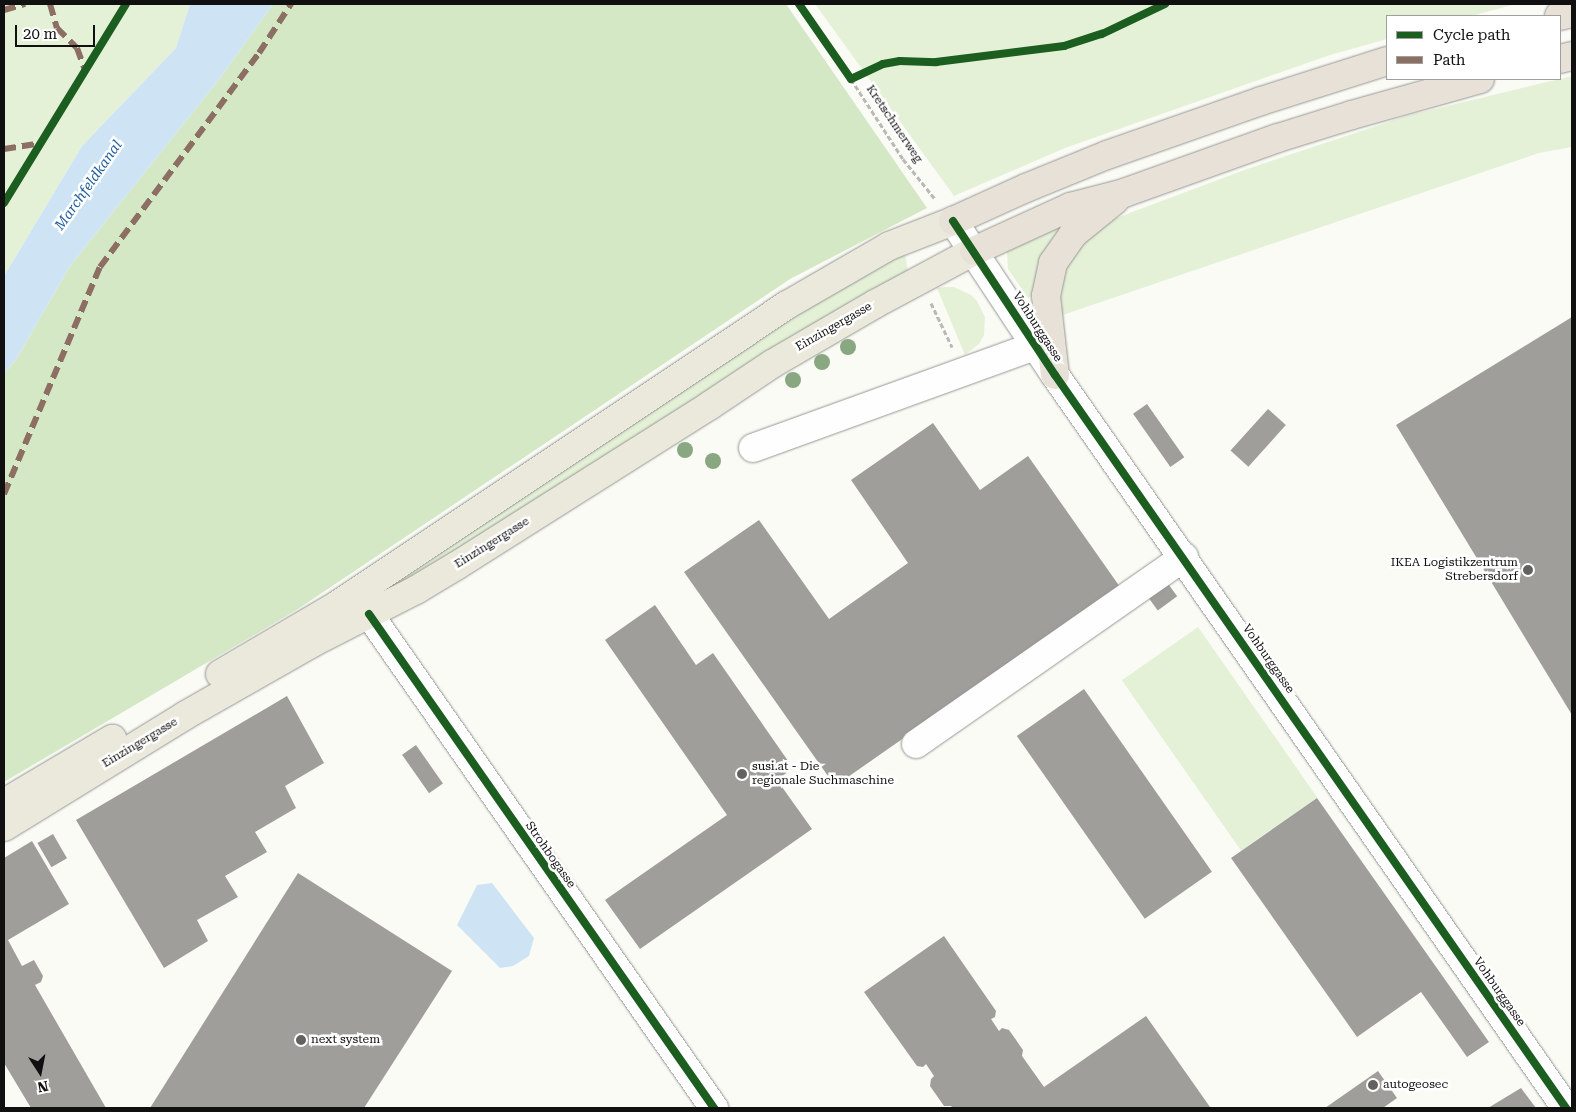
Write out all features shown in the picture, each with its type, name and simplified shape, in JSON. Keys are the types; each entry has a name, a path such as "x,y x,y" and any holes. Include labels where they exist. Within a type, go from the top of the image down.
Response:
{"highway":[{"path":"946,213 1026,188 1107,155 1262,101 1386,61"},
{"path":"974,251 1070,207 1124,193 1278,138 1477,80"},
{"path":"1055,375 1046,296 1053,264 1074,234 1124,193"}],"main road":[{"name":"Einzingergasse","path":"4,803 336,606 815,288 946,213"},
{"name":"Einzingergasse","path":"4,827 186,716 312,644 456,566 772,364 875,304 974,251"}],"street":[{"name":"Vohburggasse","path":"946,213 974,251 1055,375 1184,557 1566,1108"},
{"path":"753,448 1035,346"},
{"path":"916,744 1184,557"},
{"name":"Strohbogasse","path":"369,614 712,1108"}],"path":[{"path":"851,78 860,74"}],"green space":[{"path":"4,4 190,4 176,48 82,146 4,276"},
{"path":"273,4 786,4 927,208 790,279 298,609 4,782 4,374 17,358 70,266 220,78"},
{"path":"815,4 1516,4 1475,15 1386,15 1386,39 1330,55 1065,148 954,196"},
{"path":"1572,76 1572,147 1539,153 1057,317 1064,254 1095,226 1247,169 1406,116"},
{"path":"1067,218 1035,296 1028,298 1008,269 1007,252 1010,246"},
{"path":"904,249 908,271 853,300 752,360 637,437 368,606 362,597 781,319"},
{"path":"954,287 971,295 977,301 985,317 984,335 979,344 965,355 937,288"},
{"path":"1198,627 1317,797 1241,851 1122,680"}],"water":[{"name":"Marchfeldkanal","path":"190,4 273,4 220,78 70,266 17,358 4,374 4,276 82,146 176,48"},
{"path":"492,883 534,938 529,956 513,966 500,968 457,925 477,885"}],"building":[{"name":"IKEA Logistikzentrum Strebersdorf","path":"1572,317 1572,715 1396,425"},
{"path":"1147,404 1184,457 1170,467 1133,414"},
{"path":"1268,409 1286,425 1248,467 1231,451"},
{"path":"933,423 980,490 1028,456 1120,587 835,786 684,572 759,520 829,619 908,563 851,480"},
{"path":"1166,581 1177,596 1158,610 1147,595"},
{"name":"susi.at - Die regionale Suchmaschine","path":"655,605 696,665 713,653 793,768 777,780 812,829 640,949 605,900 727,815 605,640"},
{"path":"1084,689 1212,872 1145,919 1017,736"},
{"path":"287,696 324,763 285,786 296,808 255,832 267,852 225,876 238,897 197,920 208,941 164,968 76,820"},
{"path":"416,745 443,784 429,793 402,755"},
{"path":"1317,798 1489,1042 1467,1057 1421,992 1357,1037 1231,858"},
{"path":"53,834 67,858 51,867 37,843"},
{"path":"32,841 69,904 8,940 22,966 34,960 43,976 41,982 35,985 106,1108 31,1108 4,1063 4,858"},
{"name":"next system","path":"298,873 452,971 364,1108 150,1108"},
{"path":"944,936 996,1011 995,1017 991,1019 999,1031 1002,1028 1009,1030 1023,1050 1022,1056 1044,1087 1146,1016 1210,1107 953,1108 951,1106 944,1106 930,1086 931,1079 934,1076 926,1064 923,1067 917,1066 864,992"},
{"name":"autogeosec","path":"1378,1071 1397,1098 1383,1108 1325,1108"},
{"path":"1521,1088 1536,1108 1488,1108"}],"marked path":[{"path":"4,10 25,4"},
{"path":"50,4 57,28 77,48 85,70"},
{"path":"4,494 100,267 259,53 291,4"},
{"path":"4,149 41,143"}],"cycle path":[{"path":"4,203 126,4"},
{"path":"799,4 851,79 883,64 900,61 936,62 1064,46 1102,34 1165,4"},
{"path":"953,221 1055,375 1566,1108"},
{"path":"369,614 714,1108"}],"place":[{"name":"IKEA Logistikzentrum Strebersdorf","path":"1528,570"},
{"name":"susi.at - Die regionale Suchmaschine","path":"742,774"},
{"name":"next system","path":"301,1040"},
{"name":"autogeosec","path":"1373,1085"}]}
